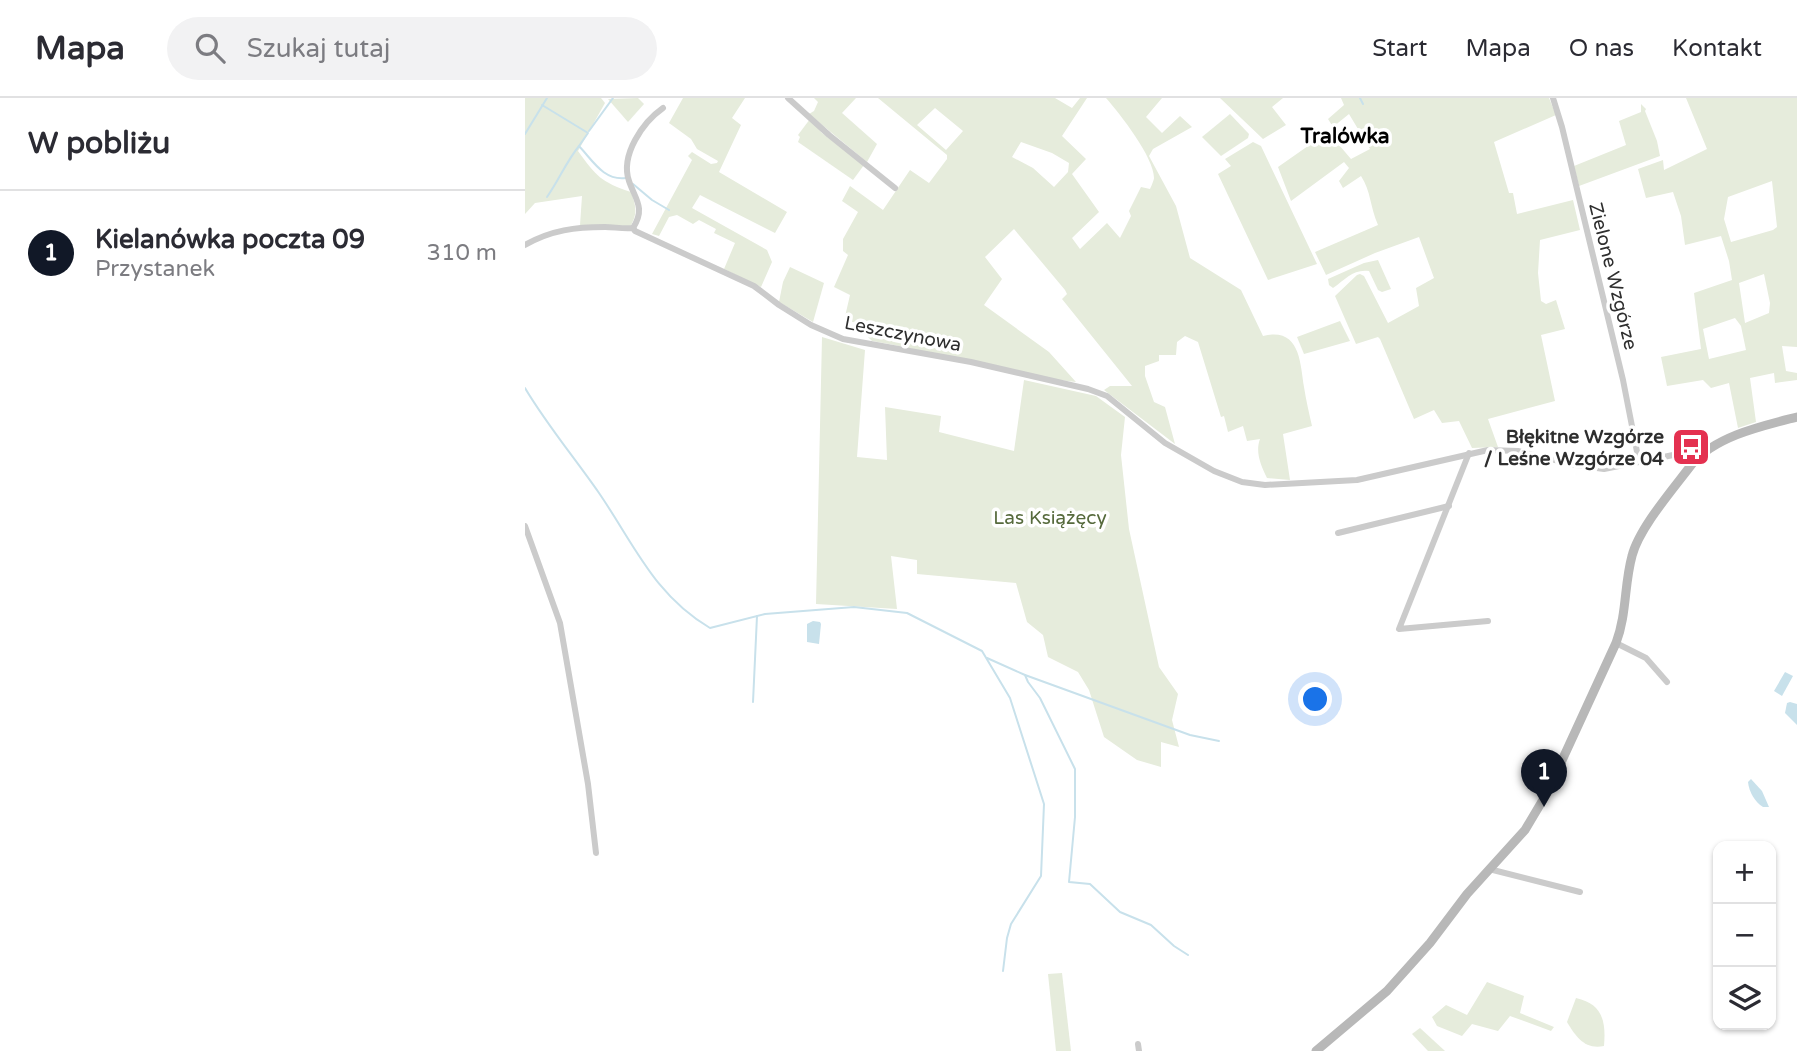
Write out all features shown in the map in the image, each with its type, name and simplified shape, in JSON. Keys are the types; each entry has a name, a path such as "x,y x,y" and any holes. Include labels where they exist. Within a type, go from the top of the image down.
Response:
{"street":[{"path":"788,98 895,188"},
{"name":"Zielone Wzgórze","path":"1553,98 1623,380 1639,462"},
{"path":"525,245 564,230 633,228 637,222 639,203 629,181 627,163 644,125 663,108"},
{"name":"Leszczynowa","path":"633,228 754,286 811,326 843,339 971,362 1107,396 1165,443 1214,471 1243,482 1265,485 1357,480 1469,453"},
{"path":"1316,1051 1387,991 1430,943 1467,894 1516,841 1536,813 1616,643 1626,607 1630,565 1637,542 1701,453 1730,438 1797,416"},
{"path":"1488,621 1399,629 1469,453 1488,450 1518,451 1596,468 1620,467 1688,452 1701,453"},
{"path":"1338,533 1449,506"},
{"path":"525,526 560,623 581,736 596,853"},
{"path":"1616,643 1646,658 1667,682"},
{"path":"1489,869 1580,892"}],"green space":[{"path":"525,98 601,98 605,103 578,151 600,177 631,192 635,210 630,227 580,225 582,196 535,203 525,214"},
{"path":"638,98 644,104 628,122 608,99"},
{"path":"683,98 745,98 732,118 741,125 719,172 787,212 775,233 700,195 692,208 767,250 772,262 761,287 724,269 735,243 714,233 716,229 699,220 693,224 677,215 669,217 659,236 652,234 692,160 688,156 692,152 711,164 718,161 697,149 691,139 669,123"},
{"path":"814,98 856,98 842,113 877,144 867,162 809,114 814,111 818,102"},
{"path":"878,98 1055,98 1072,108 1080,98 1087,98 1062,136 1086,159 1072,174 1099,212 1072,238 1080,249 1107,223 1120,238 1141,187 1150,189 1154,179 1153,169 1143,148 1106,98 1162,98 1146,117 1162,133 1180,116 1192,127 1153,149 1149,156 1176,206 1190,258 1241,290 1263,336 1284,337 1296,349 1312,426 1283,434 1290,480 1267,478 1258,454 1260,439 1247,441 1243,426 1228,432 1198,342 1185,336 1177,342 1176,355 1159,355 1159,361 1145,366 1145,376 1154,402 1165,407 1175,444 1104,390 1110,386 1132,386 1062,299 1067,294 1065,290 1014,229 985,257 1002,279 984,305 1049,352 1076,382 1025,374 872,341 865,334 869,324 844,321 850,295 834,287 848,255 843,251 843,239 858,212 842,201 850,186 883,210 910,170 929,183 947,159 947,155","holes":["935,108 963,131 946,150 917,125","1021,142 1052,153 1069,163 1068,172 1054,187 1033,168 1012,157"]},
{"path":"1220,98 1283,98 1272,107 1286,125 1263,139"},
{"path":"1341,98 1549,98 1556,115 1494,142 1509,193 1513,193 1517,214 1573,200 1580,230 1540,240 1538,273 1541,301 1546,304 1556,300 1565,329 1541,335 1555,401 1488,419 1498,447 1472,448 1459,421 1442,423 1434,410 1414,419 1380,339 1378,337 1356,344 1335,296 1360,274 1364,276 1388,323 1419,306 1416,288 1434,278 1419,237 1326,275 1315,252 1378,225 1364,182 1361,176 1343,188 1339,181 1349,168 1344,162 1291,201 1278,167 1328,132 1351,159 1370,149 1349,114 1333,127 1328,119 1344,105"},
{"path":"1686,98 1797,98 1797,347 1782,346 1786,371 1797,373 1797,380 1775,383 1774,373 1750,378 1756,422 1738,428 1729,383 1711,388 1703,380 1667,386 1661,357 1701,349 1694,293 1732,280 1721,236 1685,245 1681,216 1673,192 1646,198 1638,169 1663,160 1664,170 1707,149","holes":["1772,181 1777,227 1731,242 1724,219 1728,197","1764,274 1770,303 1769,313 1745,323 1739,283","1735,318 1741,326 1746,350 1709,359 1703,329"]},
{"path":"1641,104 1646,109 1660,156 1579,186 1574,166 1626,145 1619,121 1641,112"},
{"path":"1230,114 1249,134 1248,138 1221,156 1202,137"},
{"path":"810,119 822,133 864,165 853,180 798,142 798,135"},
{"path":"1253,142 1261,146 1317,264 1268,280 1218,174 1231,166 1225,159"},
{"path":"1378,260 1391,289 1382,292 1378,290 1369,271 1354,273 1333,288 1329,285 1328,279 1364,263"},
{"path":"790,267 824,283 813,322 779,302 783,282"},
{"path":"1340,321 1350,341 1304,354 1297,337"},
{"name":"Las Książęcy","path":"822,337 865,350 857,457 887,460 885,407 941,416 939,432 1014,451 1024,380 1096,396 1125,417 1121,455 1129,529 1159,667 1178,694 1172,720 1179,747 1161,742 1161,767 1137,760 1104,737 1089,690 1078,672 1048,657 1043,635 1027,622 1016,583 917,574 917,560 891,556 897,609 816,604"},
{"path":"1062,973 1071,1051 1056,1051 1048,974"},
{"path":"1487,982 1524,996 1520,1013 1554,1027 1551,1031 1510,1016 1498,1031 1472,1024 1462,1036 1437,1026 1432,1017 1446,1005 1467,1015"},
{"path":"1576,998 1592,1005 1601,1015 1604,1046 1586,1044 1567,1022"},
{"path":"1420,1028 1445,1051 1428,1051 1412,1034"}],"water":[{"path":"813,621 821,624 819,644 807,642 807,624"},
{"path":"1785,672 1793,676 1782,696 1774,691"},
{"path":"1787,703 1797,704 1797,725 1785,713"},
{"path":"1751,779 1762,791 1769,807 1763,807 1753,796 1748,782"}],"waterway":[{"path":"525,134 547,98"},
{"path":"589,131 613,98"},
{"path":"1360,98 1363,104"},
{"path":"542,105 588,133 579,146 600,169 611,176 626,178"},
{"path":"547,197 579,146"},
{"path":"633,184 669,210"},
{"path":"525,388 659,584 691,615 710,628 765,614 854,607 907,613 982,651 1010,698 1044,804 1041,876 1011,924 1003,971"},
{"path":"753,702 757,616"},
{"path":"987,658 1025,675 1040,698 1075,769 1075,817 1069,882 1090,884 1120,912 1151,925 1188,955"},
{"path":"1025,675 1190,735 1219,741"}],"place":[{"name":"Błękitne Wzgórze / Leśne Wzgórze 04","path":"1691,447"},
{"name":"Kielanówka poczta 09","path":"1544,807"}],"district":[{"name":"Tralówka","path":"1345,136"}]}
